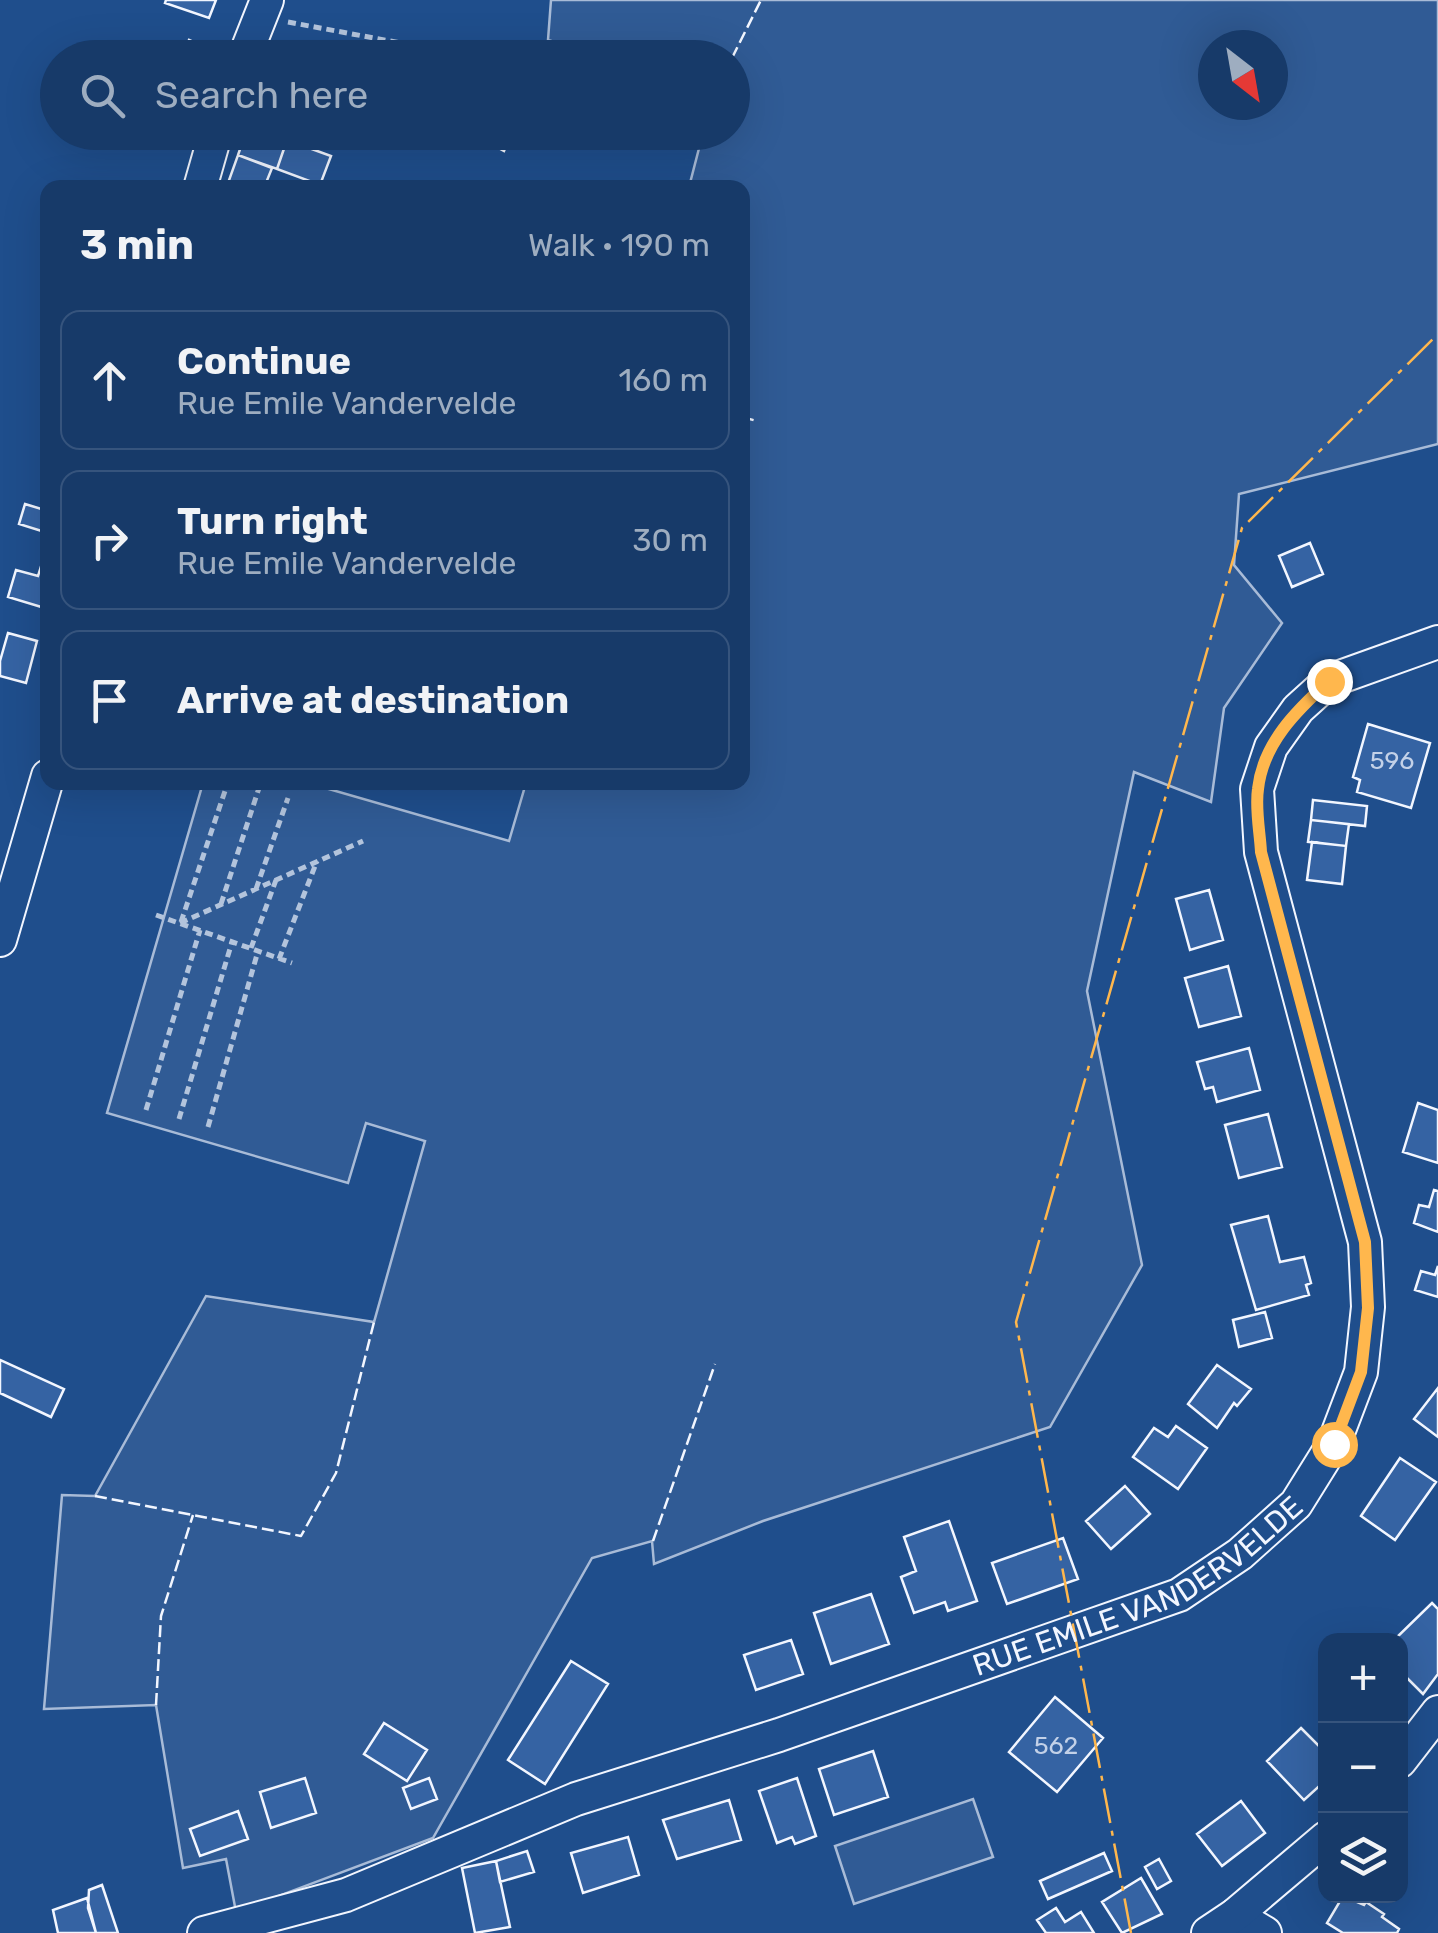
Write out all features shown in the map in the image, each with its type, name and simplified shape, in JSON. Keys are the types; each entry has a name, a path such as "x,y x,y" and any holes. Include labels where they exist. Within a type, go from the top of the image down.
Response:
{"street":[{"path":"251,40 263,9"},
{"path":"202,180 211,150"},
{"name":"RUE EMILE VANDERVELDE","path":"204,1933 346,1895 576,1799 779,1735 1180,1595 1240,1554 1296,1504 1334,1444 1361,1372 1368,1308 1365,1242 1261,852 1258,789 1270,746 1298,709 1329,681 1438,642"},
{"path":"0,940 14,841 41,790"},
{"path":"1408,1750 1438,1712"},
{"path":"1221,1924 1318,1845"},
{"path":"1221,1924 1264,1933"}],"path":[{"path":"263,9 402,40"},
{"path":"180,924 225,790"},
{"path":"221,904 258,790"},
{"path":"256,889 288,798"},
{"path":"180,924 363,840"},
{"path":"279,959 317,862"},
{"path":"208,1128 276,880"},
{"path":"156,914 292,964"},
{"path":"146,1110 200,930"},
{"path":"179,1120 232,942"}],"shaded area":[{"path":"551,0 1438,0 1438,444 1239,494 1234,565 1282,623 1224,708 1211,802 1134,772 1087,991 1142,1265 1050,1427 763,1521 654,1564 652,1541 592,1558 433,1838 236,1912 226,1859 183,1868 156,1705 44,1709 62,1495 95,1496 206,1296 374,1322 425,1141 366,1123 348,1183 107,1113 201,790 332,790 509,841 524,790 750,790 750,180 691,180 699,150 750,150 750,40 548,40"},
{"path":"973,1799 993,1857 854,1904 835,1846"}],"building":[{"path":"216,0 209,18 165,3"},
{"path":"240,150 284,150 277,169 238,155"},
{"path":"284,150 314,150 331,156 322,180 307,180 277,169"},
{"path":"238,155 272,168 267,180 229,180"},
{"path":"25,504 40,509 40,531 19,524"},
{"path":"1310,543 1323,574 1292,587 1279,556"},
{"path":"16,570 38,576 40,570 40,607 8,597"},
{"path":"8,633 37,641 26,683 0,676"},
{"path":"1368,724 1430,743 1411,808 1357,792 1360,780 1353,777"},
{"path":"1313,800 1367,806 1365,826 1311,820"},
{"path":"1311,820 1349,824 1346,846 1308,842"},
{"path":"1312,842 1346,846 1342,884 1307,880"},
{"path":"1209,890 1223,940 1190,950 1176,899"},
{"path":"1228,966 1241,1016 1199,1027 1185,978"},
{"path":"1249,1048 1260,1090 1217,1102 1213,1087 1205,1089 1197,1062"},
{"path":"1418,1103 1438,1110 1438,1163 1403,1152"},
{"path":"1268,1114 1282,1167 1239,1178 1225,1125"},
{"path":"1434,1190 1438,1191 1438,1232 1414,1223 1419,1205 1429,1207"},
{"path":"1268,1216 1280,1262 1304,1257 1311,1283 1306,1285 1309,1295 1256,1310 1231,1225"},
{"path":"1438,1266 1438,1297 1415,1290 1421,1271 1435,1275"},
{"path":"1265,1312 1272,1338 1239,1347 1233,1320"},
{"path":"0,1360 64,1389 51,1417 0,1393"},
{"path":"1217,1365 1251,1389 1237,1406 1234,1403 1217,1428 1188,1404"},
{"path":"1438,1388 1438,1437 1414,1419"},
{"path":"1176,1426 1207,1448 1178,1489 1133,1457 1154,1428 1168,1437"},
{"path":"1400,1458 1436,1482 1395,1540 1361,1516"},
{"path":"1125,1486 1150,1514 1111,1549 1086,1521"},
{"path":"949,1521 977,1601 948,1611 945,1602 914,1613 901,1577 916,1571 904,1537"},
{"path":"1063,1538 1078,1579 1007,1604 992,1563"},
{"path":"871,1594 889,1644 831,1664 814,1613"},
{"path":"1432,1603 1438,1609 1438,1674 1423,1694 1408,1679 1408,1633 1401,1633"},
{"path":"791,1640 803,1674 756,1690 744,1655"},
{"path":"571,1661 608,1684 545,1784 508,1760"},
{"path":"1055,1697 1103,1738 1057,1792 1009,1752"},
{"path":"384,1723 427,1750 407,1781 364,1754"},
{"path":"1301,1728 1318,1745 1318,1787 1304,1800 1267,1761"},
{"path":"873,1751 888,1797 834,1815 819,1769"},
{"path":"305,1778 316,1813 271,1828 260,1792"},
{"path":"429,1778 437,1799 411,1809 403,1788"},
{"path":"797,1778 816,1836 795,1844 792,1837 777,1843 759,1791"},
{"path":"729,1800 741,1840 677,1859 663,1820"},
{"path":"1241,1801 1265,1833 1222,1866 1197,1834"},
{"path":"238,1811 248,1839 200,1856 190,1829"},
{"path":"628,1837 639,1875 583,1893 571,1853"},
{"path":"527,1851 534,1872 500,1882 496,1861"},
{"path":"1104,1853 1112,1871 1048,1899 1040,1881"},
{"path":"1159,1859 1171,1881 1157,1889 1145,1867"},
{"path":"496,1861 510,1927 475,1933 462,1868"},
{"path":"1141,1878 1162,1914 1122,1933 1102,1902"},
{"path":"102,1885 118,1933 96,1933 88,1908 89,1890"},
{"path":"87,1898 96,1933 58,1933 53,1910"},
{"path":"1339,1903 1368,1903 1399,1929 1397,1933 1343,1933 1327,1923"},
{"path":"1056,1908 1065,1922 1081,1912 1094,1933 1046,1933 1037,1920"}],"fence":[{"path":"741,40 761,0"},
{"path":"750,419 757,421"},
{"path":"95,1496 301,1536 336,1473 374,1322"},
{"path":"653,1541 715,1364"},
{"path":"156,1705 161,1616 193,1515"}],"power":[{"path":"1131,1933 1016,1322 1242,528 1438,334"}],"route":[{"path":"1329,681 1298,709 1270,746 1258,789 1261,852 1365,1242 1368,1308 1361,1372 1334,1444"}]}
